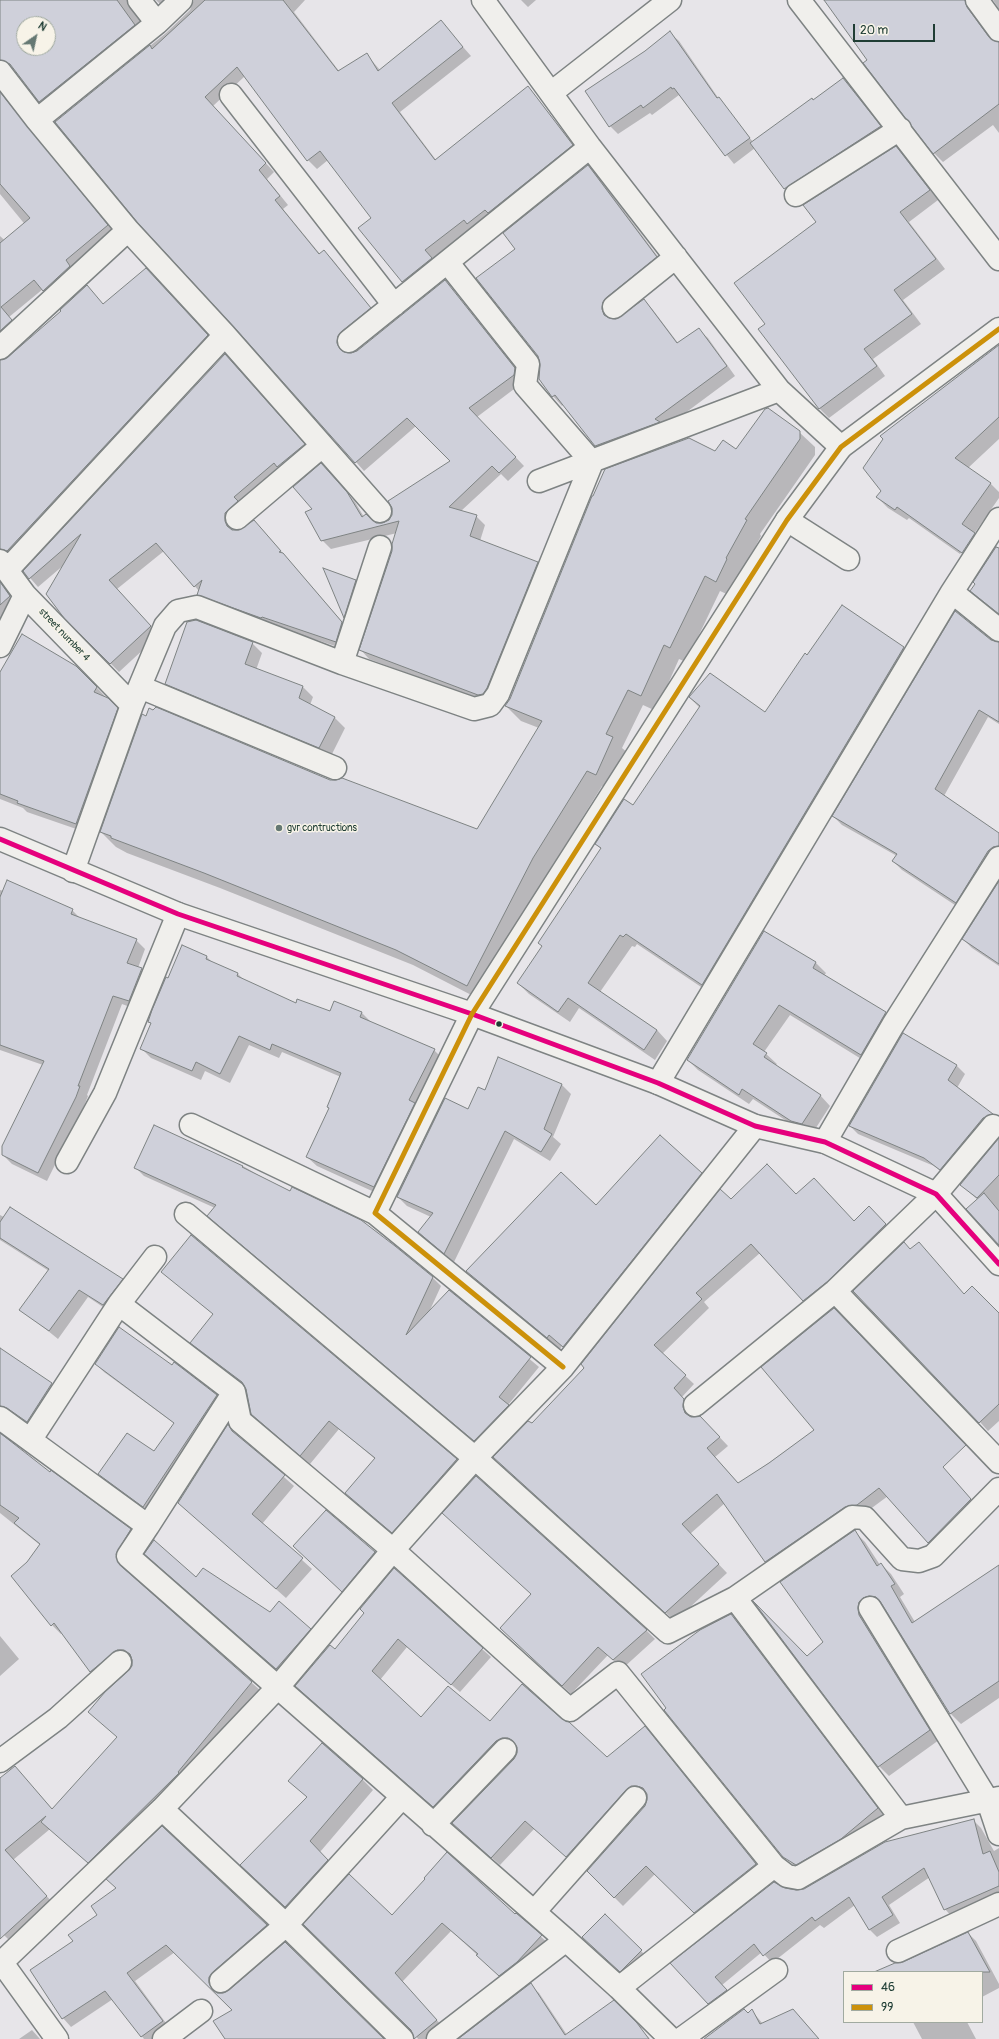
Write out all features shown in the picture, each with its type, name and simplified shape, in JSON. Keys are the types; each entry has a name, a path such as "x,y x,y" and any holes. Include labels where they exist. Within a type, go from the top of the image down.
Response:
{"street":[{"path":"139,0 157,23"},
{"path":"37,120 157,23 181,0"},
{"path":"483,0 590,147 779,390 841,447"},
{"path":"551,93 670,0"},
{"path":"799,0 999,259"},
{"path":"976,0 999,30"},
{"path":"0,72 37,120 128,230 225,335 380,511"},
{"path":"231,95 394,305"},
{"path":"796,195 900,130"},
{"path":"349,341 448,263 590,147"},
{"path":"0,348 128,230"},
{"path":"614,307 676,257"},
{"path":"448,263 528,364 524,385 592,462"},
{"path":"375,1213 472,1014 787,520 841,447 999,329"},
{"path":"4,565 225,335"},
{"path":"539,481 779,390"},
{"path":"236,518 322,446"},
{"path":"73,870 136,696 165,626 178,611 197,607 342,663 474,709 490,705 498,694 592,462"},
{"path":"658,1083 952,592 999,519"},
{"path":"787,520 848,559"},
{"path":"342,663 380,547"},
{"name":"street number 4","path":"4,565 25,595 136,696"},
{"path":"952,592 999,630"},
{"path":"0,646 25,595"},
{"path":"136,696 334,768"},
{"path":"0,841 178,914 472,1014 658,1083 755,1126 825,1142 936,1194 999,1264"},
{"path":"825,1142 893,1025 999,858"},
{"path":"67,1162 105,1093 178,914"},
{"path":"191,1125 375,1213 563,1367"},
{"path":"57,2039 1,1962 162,1809 278,1687 393,1550 474,1458 563,1367 755,1126"},
{"path":"695,1405 835,1291 936,1194 993,1126"},
{"path":"186,1214 474,1458 668,1632 735,1598 852,1517 865,1518 902,1559 919,1561 933,1556 999,1489"},
{"path":"31,1439 119,1304 155,1257"},
{"path":"835,1291 999,1462"},
{"path":"119,1304 234,1392 240,1421 393,1550 570,1710 618,1673 774,1866 787,1876 798,1878 901,1818 993,1800"},
{"path":"234,1392 128,1556 566,1940 619,1988 670,2039"},
{"path":"0,1418 31,1439 148,1526"},
{"path":"735,1598 901,1818"},
{"path":"870,1608 993,1800 999,1834"},
{"path":"0,1761 58,1718 120,1662"},
{"path":"434,1825 505,1750"},
{"path":"221,1981 286,1926 402,1797"},
{"path":"534,1912 635,1798"},
{"path":"162,1809 286,1926 402,2039"},
{"path":"619,1988 774,1866"},
{"path":"898,1951 999,1904"},
{"path":"438,2039 566,1940"},
{"path":"681,2039 776,1970"},
{"path":"164,2039 201,2011"}],"building":[{"path":"0,0 117,0 135,25 39,102 10,64 0,60"},
{"path":"205,0 283,0 338,71 367,53 378,71 441,20 463,47 392,103 435,160 528,86 573,145 488,213 485,210 467,224 464,220 425,250 432,258 402,282 358,228 371,218 320,151 307,161 237,67 205,97 266,163 259,170 280,196 275,200 319,254 324,250 371,308 341,332 338,336 337,343 340,349 344,352 351,353 357,351 445,280 515,368 514,375 469,408 516,457 499,473 492,466 449,507 477,515 470,536 538,562 487,688 483,694 478,695 359,650 392,551 392,544 399,521 321,541 305,512 312,509 293,487 321,463 347,492 362,517 366,514 376,523 382,523 389,520 392,515 392,508 388,501 450,461 407,418 355,463 234,327 137,222 55,122 150,45 152,49"},
{"path":"824,0 965,0 967,7 989,37 999,42 999,104 933,154 863,63 867,60"},
{"path":"670,31 717,98 719,97 750,138 725,156 674,88 672,89 671,87 643,108 641,105 609,127 585,91 645,51"},
{"path":"843,78 881,126 784,189 750,143 812,98 813,100"},
{"path":"0,92 108,225 66,260 70,266 43,291 34,280 1,307 12,320 0,331 0,243 30,218 0,184"},
{"path":"896,146 930,190 900,212 936,259 894,290 912,314 864,349 877,366 819,409 758,329 765,324 734,283 816,222 803,205"},
{"path":"588,165 657,257 606,298 603,302 602,309 604,315 609,318 616,319 644,299 677,343 699,328 727,366 655,419 660,422 595,446 555,395 552,397 539,379 540,365 538,356 476,278 515,249 503,233"},
{"path":"146,268 208,335 7,551 0,549 0,360 8,357 61,311 60,310 87,285 103,304"},
{"path":"999,345 999,417 955,458 991,483 962,524 975,533 962,553 897,507 895,510 876,497 881,491 863,468 883,439 880,436"},
{"path":"225,354 305,444 277,467 274,463 234,497 238,501 225,513 225,521 227,526 232,530 239,530 254,520 281,551 279,552 283,553 342,622 336,642 262,617 261,618 197,595 202,580 194,587 156,543 109,580 151,626 110,664 64,618 46,594 81,534 29,579 23,571"},
{"path":"768,408 800,431 800,439 745,519 747,520 726,558 727,559 716,582 705,576 670,648 664,645 641,696 628,690 606,734 613,737 596,775 587,771 533,858 467,986 396,950 204,873 111,838 111,836 100,832 142,714 146,716 149,708 153,710 156,707 330,780 342,778 477,829 542,721 505,706 510,699 592,496 605,469 689,438 715,451 723,440 736,449 765,409"},
{"path":"996,547 999,548 999,614 970,591 975,584 973,582"},
{"path":"323,568 356,580 344,618"},
{"path":"0,582 10,596 0,605"},
{"path":"842,605 904,647 702,985 626,934 623,937 620,935 588,983 657,1030 644,1050 568,998 558,1012 517,983 542,946 538,943 601,848 595,844 624,799 633,805 700,706 689,697 710,673 765,712 805,653 807,655"},
{"path":"955,611 991,640 999,642 999,722 979,710 935,789 999,833 999,846 993,847 988,851 956,903 892,861 897,854 832,816"},
{"path":"196,620 253,642 245,664 303,686 299,698 335,717 319,748 165,684 187,622"},
{"path":"22,634 76,666 97,687 94,692 108,698 118,708 76,824 17,803 18,801 0,794 0,672"},
{"path":"7,880 73,909 71,914 137,939 127,963 142,968 129,1001 113,996 78,1086 80,1086 76,1097 38,1173 2,1155 2,1146 44,1061 0,1045 0,897"},
{"path":"999,881 999,964 962,939"},
{"path":"764,931 816,962 813,968 886,1012 861,1055 779,1005 753,1044 767,1053 764,1057 821,1095 802,1124 791,1121 742,1089 739,1095 687,1060"},
{"path":"182,945 207,956 206,959 238,973 237,976 296,1003 297,999 330,1011 334,1001 362,1012 360,1017 435,1049 409,1100 415,1103 374,1187 306,1157 329,1108 327,1107 341,1073 272,1044 270,1050 239,1036 220,1074 196,1062 192,1071 140,1049 151,1023 148,1022 152,1010"},
{"path":"903,1033 957,1065 948,1080 993,1114 983,1118 940,1170 924,1158 849,1126"},
{"path":"498,1057 562,1084 544,1129 552,1134 541,1152 505,1131 444,1254 418,1232 433,1213 397,1197 445,1098 468,1109 478,1087 485,1090"},
{"path":"154,1125 243,1166 242,1167 290,1191 292,1187 361,1220 395,1246 433,1277 406,1335 449,1290 531,1357 499,1397 509,1405 474,1441 207,1216 216,1205 134,1168"},
{"path":"660,1135 702,1173 563,1347 549,1335 547,1338 466,1271 561,1172 596,1205"},
{"path":"999,1138 999,1175 977,1198 960,1185"},
{"path":"767,1164 796,1194 814,1178 854,1221 869,1206 886,1224 827,1282 803,1301 751,1244 696,1293 702,1299 654,1345 686,1375 674,1388 684,1399 683,1407 685,1413 691,1417 700,1416 720,1437 707,1448 738,1483 769,1463 814,1430 761,1367 834,1308 966,1445 943,1467 971,1499 928,1543 879,1488 857,1505 845,1507 765,1562 717,1494 682,1524 719,1564 665,1613 493,1457 528,1421 532,1423 584,1368 581,1364 720,1189 731,1199"},
{"path":"984,1193 999,1211 999,1245 966,1209"},
{"path":"10,1207 123,1279 103,1305 79,1290 49,1331 19,1310 49,1269 0,1238 0,1222"},
{"path":"191,1235 457,1459 392,1533 345,1493 375,1458 329,1421 300,1456 251,1414 246,1389 242,1382 190,1343 213,1314 161,1272"},
{"path":"904,1242 910,1249 919,1242 964,1294 972,1286 999,1313 999,1404 979,1423 853,1291"},
{"path":"119,1327 172,1365 174,1362 217,1395 143,1507 98,1474 127,1433 154,1451 174,1423 95,1364"},
{"path":"0,1348 52,1383 27,1422 7,1408 0,1406"},
{"path":"228,1424 232,1431 285,1475 252,1514 303,1558 276,1589 178,1503"},
{"path":"0,1433 50,1472 51,1470 131,1529 116,1554 120,1565 252,1682 178,1772 179,1773 88,1863 41,1822 46,1816 5,1850 47,1896 0,1939 0,1778 15,1766 52,1809 117,1737 88,1712 105,1692 128,1671 132,1666 132,1660 130,1654 124,1650 117,1650 90,1672 54,1623 51,1626 11,1576 27,1562 40,1544 14,1523 19,1518 0,1505"},
{"path":"476,1476 647,1630 613,1660 598,1647 562,1686 500,1628 531,1594 442,1513"},
{"path":"326,1510 375,1552 342,1592 293,1546"},
{"path":"855,1530 877,1566 881,1563 895,1584 891,1586 912,1623 999,1565 999,1681 950,1714 880,1601 876,1597 869,1596 863,1598 859,1602 859,1615 930,1730 878,1767 753,1601 807,1656 823,1642 780,1582"},
{"path":"154,1540 196,1577 203,1568 270,1612 279,1601 311,1629 276,1669 144,1554"},
{"path":"394,1568 483,1648 451,1685 398,1639 372,1671 421,1717 448,1686 490,1721 522,1684 562,1719 569,1722 607,1757 645,1726 756,1864 694,1913 646,1866 614,1898 587,1871 645,1806 647,1794 643,1788 637,1786 631,1786 626,1790 566,1857 525,1821 491,1858 452,1823 514,1759 517,1753 517,1747 513,1741 508,1738 502,1738 496,1741 433,1807 295,1686 330,1645 335,1649 364,1613 360,1609"},
{"path":"731,1614 878,1808 841,1839 796,1865 783,1857 664,1710 666,1708 641,1674 700,1630"},
{"path":"322,1743 363,1779 310,1841 328,1860 285,1907 240,1865 307,1797 288,1781"},
{"path":"974,1819 983,1854 990,1851 999,1872 999,1886 944,1910 924,1868 882,1897 893,1915 869,1930 849,1897 815,1921 812,1917 763,1956 754,1944 715,1977 727,1990 708,2004 670,1963 774,1882 785,1888 796,1890 804,1889 885,1842"},
{"path":"162,1826 267,1925 213,1972 209,1977 209,1983 212,1989 217,1993 223,1993 229,1990 285,1942 384,2039 225,2039 213,2021 232,2010 166,1945 127,1973 163,2021 141,2037 105,1991 62,2019 30,1970 73,1941 68,1935 97,1915 91,1906 116,1888 106,1879"},
{"path":"447,1852 515,1914 516,1913 542,1935 517,1962 499,1976 476,1955 478,1954 442,1923 395,1973 437,2020 414,2039 411,2030 303,1924 349,1874 392,1915"},
{"path":"605,1914 642,1950 620,1972 582,1937"},
{"path":"968,1932 990,1972 876,1971 895,1963 903,1962"},
{"path":"531,1983 565,2035 614,2000 637,2023 649,2039 458,2039"},
{"path":"744,2009 748,2013 752,2009 760,2024 793,2009 819,2039 704,2039"}],"transit line":[{"name":"99","path":"563,1367 375,1213 472,1014 787,520 841,447 999,329"},
{"name":"46","path":"0,839 178,914 472,1014 658,1083 755,1126 825,1142 936,1194 999,1264"}],"place":[{"name":"gvr contructions","path":"279,828"}]}
